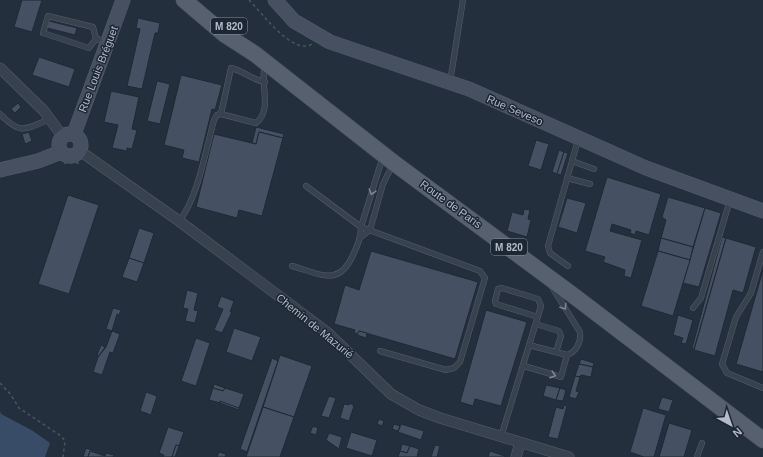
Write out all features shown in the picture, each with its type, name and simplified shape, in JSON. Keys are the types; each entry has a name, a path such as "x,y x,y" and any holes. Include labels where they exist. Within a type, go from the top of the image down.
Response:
{"main road":[{"name":"Route de Paris","path":"184,0 224,34 255,54 388,159 544,274 763,440"},
{"name":"Route de Paris","path":"201,0 255,54"}],"street":[{"name":"Rue Seveso","path":"275,0 294,21 330,42 475,92 646,168 763,211"},
{"name":"Rue Louis Bréguet","path":"61,152 59,144 68,136 103,40 124,1"},
{"path":"0,68 68,136 81,141 80,151 70,157 61,152 38,161 0,170"},
{"name":"Chemin de Mazurié","path":"80,151 180,221 328,333 391,394 418,410 569,457"},
{"path":"516,457 520,443"}],"lane":[{"path":"450,83 463,0"},
{"path":"48,16 93,27 103,40 89,48 43,33 48,16"},
{"path":"180,221 186,213 192,199 214,120 217,115 221,114 256,123 261,120 265,106 265,82 263,77 268,64"},
{"path":"221,114 231,68 246,73 250,78 265,82"},
{"path":"0,114 13,127 20,129 50,119"},
{"path":"568,266 550,253 548,249 578,139"},
{"path":"292,266 332,276 341,273 348,266 361,236 361,227 388,159"},
{"path":"361,236 370,230 384,184 388,159"},
{"path":"572,161 594,169"},
{"path":"567,178 590,184"},
{"path":"306,186 361,227 480,271 485,278 460,362 454,368 446,370 380,351"},
{"path":"693,308 700,298 730,199"},
{"path":"763,252 751,293 736,318 722,364 727,373 763,388"},
{"path":"530,346 567,355 573,352 580,339 580,332 544,274"},
{"path":"501,437 524,366 530,346 536,324 538,317 541,306 540,300 502,288 498,289 495,301 496,304 538,317"},
{"path":"536,324 559,331 561,336 556,352"},
{"path":"524,366 561,377 567,355"},
{"path":"697,457 702,443"}],"path":[{"path":"249,0 282,34 296,45 306,47 315,40 317,35"},
{"path":"0,383 11,394 19,408 65,441 63,457"}],"water":[{"path":"0,411 1,414 33,431 50,443 45,457 0,457"}],"building":[{"path":"22,0 42,0 32,32 14,27"},
{"path":"138,18 160,23 158,33 155,33 142,89 127,86 140,29 136,28"},
{"path":"49,21 77,28 75,35 47,28"},
{"path":"39,57 75,69 69,87 32,75"},
{"path":"181,75 222,85 215,110 212,109 199,162 182,158 184,150 164,145"},
{"path":"157,81 170,84 160,124 147,121"},
{"path":"111,91 139,97 132,129 137,130 132,149 127,148 127,151 112,148 118,125 104,122"},
{"path":"18,103 21,107 15,113 11,109"},
{"path":"256,127 284,134 283,138 259,132 256,144 252,143"},
{"path":"29,132 32,141 25,144 22,134"},
{"path":"259,132 283,138 262,216 239,210 237,218 196,207 214,134 256,144"},
{"path":"536,140 549,144 541,170 528,166"},
{"path":"559,150 564,152 557,174 552,172"},
{"path":"564,152 568,153 561,175 557,174"},
{"path":"607,177 661,194 649,235 636,231 635,235 630,233 631,230 612,224 610,231 642,240 631,278 624,276 625,270 603,262 605,257 585,251"},
{"path":"68,195 99,205 69,294 38,284"},
{"path":"668,197 705,208 693,247 661,238 666,220 662,217"},
{"path":"567,198 586,203 577,233 558,227"},
{"path":"705,208 721,213 699,287 683,283"},
{"path":"524,209 530,210 528,219 531,220 527,237 507,231 512,212 523,215"},
{"path":"139,228 154,233 144,263 129,258"},
{"path":"722,237 726,238 694,349 692,348"},
{"path":"661,238 693,247 690,260 658,251"},
{"path":"726,238 756,247 743,293 733,290 715,356 694,350"},
{"path":"371,251 478,282 455,359 359,331 358,334 354,333 355,330 334,324 345,285 359,290"},
{"path":"658,251 690,260 673,316 641,306"},
{"path":"129,258 144,263 137,282 122,277"},
{"path":"763,270 763,372 736,364"},
{"path":"187,290 198,293 194,310 198,311 195,323 185,321 188,309 183,308"},
{"path":"221,296 234,301 230,312 232,312 222,333 214,330 223,309 217,307"},
{"path":"113,308 121,310 119,315 117,314 112,331 106,329"},
{"path":"486,310 527,322 501,406 475,399 473,406 460,402"},
{"path":"678,315 693,320 686,344 681,343 683,338 673,335"},
{"path":"234,328 261,337 252,361 226,352"},
{"path":"112,331 120,334 113,353 110,352 102,375 93,372 98,357 106,347"},
{"path":"359,331 367,333 366,338 357,335"},
{"path":"196,338 210,343 196,386 181,381"},
{"path":"101,345 105,347 98,357 97,355"},
{"path":"280,355 312,366 294,417 263,407"},
{"path":"272,358 278,361 247,452 240,449"},
{"path":"581,359 594,363 593,367 579,364"},
{"path":"579,364 593,367 591,377 581,375 580,377 575,376"},
{"path":"575,376 580,377 576,391 579,392 576,399 569,397"},
{"path":"214,384 225,388 223,391 213,388"},
{"path":"546,385 560,388 556,400 543,396"},
{"path":"213,388 223,391 225,388 244,394 239,408 209,400"},
{"path":"560,388 566,390 563,401 556,400"},
{"path":"146,392 157,396 151,415 140,411"},
{"path":"329,396 336,398 329,418 321,416"},
{"path":"662,397 673,400 669,412 658,409"},
{"path":"220,401 239,408 239,410 220,403"},
{"path":"350,403 354,406 349,421 340,418 344,404 349,405"},
{"path":"564,405 567,406 558,439 548,437 556,407 563,409"},
{"path":"263,407 294,417 280,457 246,457"},
{"path":"643,408 666,415 654,457 644,457 630,452"},
{"path":"379,419 384,421 382,426 377,424"},
{"path":"669,423 692,430 684,457 659,457"},
{"path":"394,424 400,426 398,431 392,429"},
{"path":"401,424 424,431 421,440 398,432"},
{"path":"313,426 318,428 316,435 310,433"},
{"path":"168,427 184,432 179,446 176,445 172,457 163,457 164,455 159,453"},
{"path":"351,432 377,440 372,456 346,448"},
{"path":"329,433 342,437 339,449 326,440"},
{"path":"402,444 410,446 407,453 400,451"},
{"path":"176,445 179,446 175,457 172,457"},
{"path":"435,445 440,446 437,457 431,457"},
{"path":"410,446 419,449 417,457 398,457 400,451 407,453"},
{"path":"86,448 105,456 90,451 88,457 83,457"},
{"path":"90,451 105,456 106,453 114,455 113,457 88,457"},
{"path":"490,451 505,456 505,457 488,457"},
{"path":"219,452 226,454 225,457 217,457"}]}
